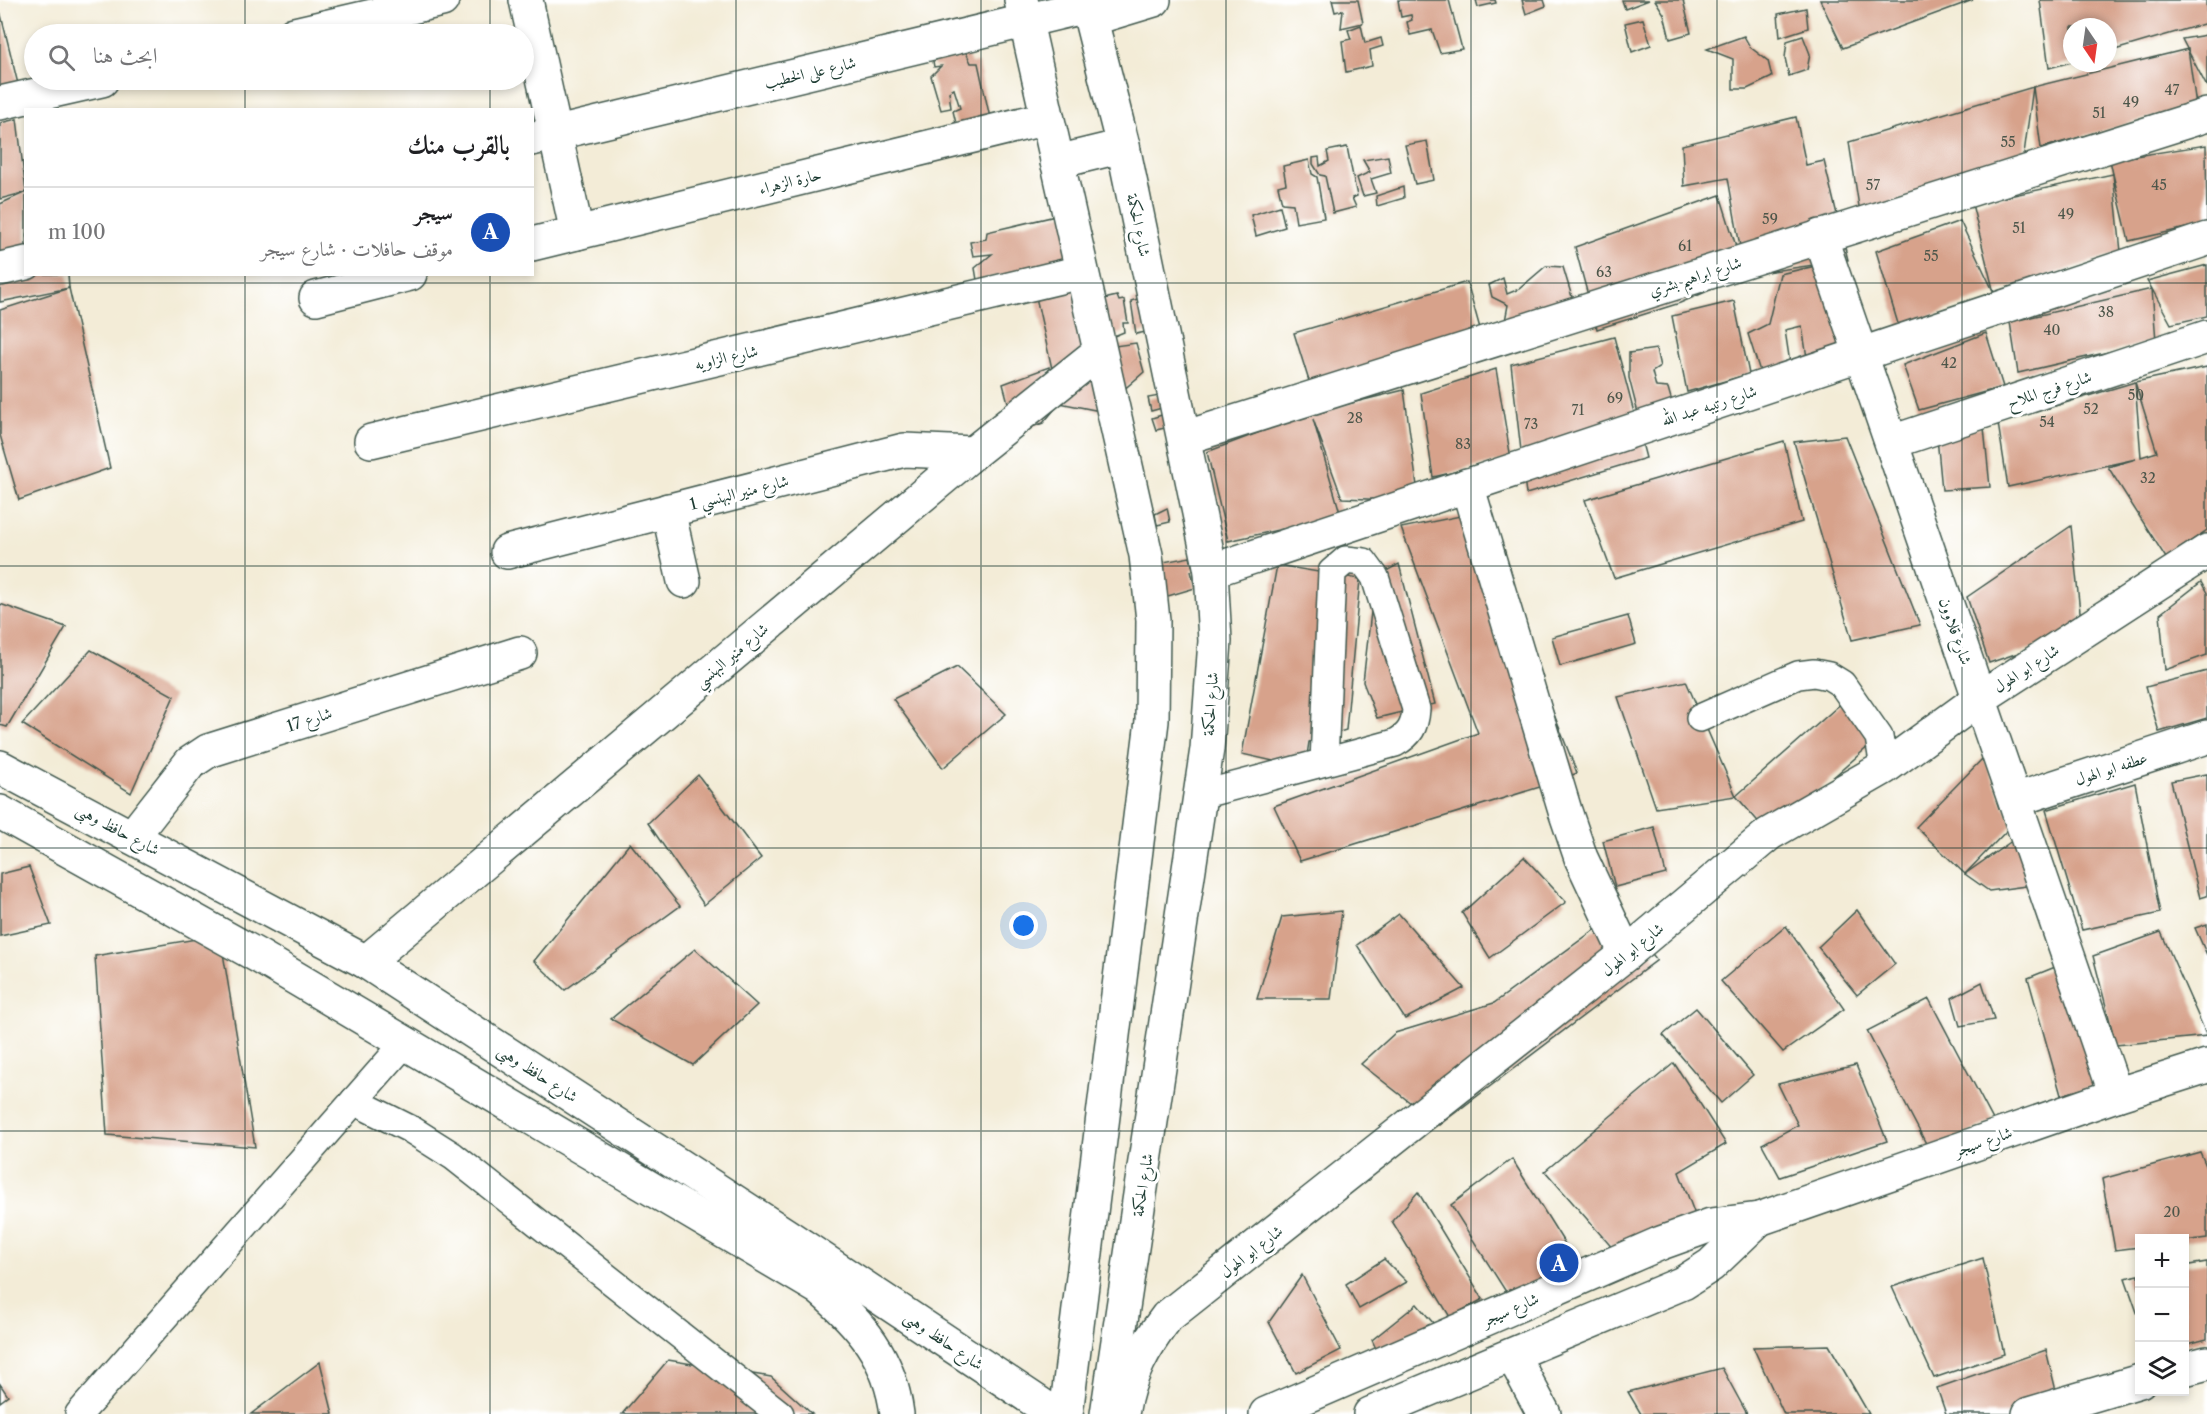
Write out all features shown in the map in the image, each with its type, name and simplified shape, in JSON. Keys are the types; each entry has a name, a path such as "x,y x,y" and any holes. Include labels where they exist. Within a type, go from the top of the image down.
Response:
{"street":[{"path":"338,24 442,0"},
{"path":"526,0 529,24"},
{"name":"شارع على الخطيب","path":"544,136 1024,10 1088,8 1154,0"},
{"name":"شارع الحكمة","path":"1088,8 1123,146 1211,571 1215,641 1207,749 1107,1414"},
{"path":"1024,10 1146,555 1153,620 1152,721 1066,1414"},
{"path":"534,60 544,136 577,233"},
{"path":"0,103 58,90"},
{"name":"شارع ابراهيم بشري","path":"1184,438 2207,115"},
{"name":"حارة الزهراء","path":"534,244 1047,118"},
{"path":"1057,162 1123,146"},
{"name":"شارع قلاوون","path":"1820,236 2116,1095"},
{"name":"شارع رتيبه عبد الله","path":"1211,571 2207,239"},
{"path":"0,269 24,263"},
{"name":"شارع الزاويه","path":"371,441 1081,272"},
{"path":"316,298 402,276"},
{"name":"شارع فرج الملاح","path":"1892,442 2207,337"},
{"name":"شارع منير البهنسي","path":"366,962 973,453 1099,352"},
{"name":"شارع منير البهنسي 1","path":"507,552 904,450 973,453"},
{"path":"1467,485 1564,811 1581,858 1626,954"},
{"path":"668,510 684,581"},
{"name":"شارع ابو الهول","path":"1122,1414 1131,1376 1144,1348 1167,1317 1626,954 1769,834 1884,768 1979,699 2207,551"},
{"name":"شارع 17","path":"132,837 190,763 208,751 520,653"},
{"name":"عطفه ابو الهول","path":"2015,800 2207,737"},
{"name":"شارع حافظ وهبى","path":"0,767 366,962 776,1228 1055,1414"},
{"path":"0,812 260,957 819,1288 851,1316 878,1352 894,1390 897,1414"},
{"name":"شارع سيجر","path":"1266,1414 1661,1243 1711,1225 1759,1219 2116,1095 2207,1066"},
{"name":"شارع سيجر","path":"1370,1414 1683,1283 1711,1265 1759,1219"},
{"path":"1513,1356 1544,1414"},
{"path":"2189,1368 2207,1363"},
{"path":"2029,1414 2093,1406 2135,1383"}],"lane":[{"path":"1200,795 1324,762 1395,743 1405,738 1416,719 1416,709 1375,577 1364,562 1346,560 1332,572 1324,762"},
{"path":"1700,718 1798,675 1814,673 1829,676 1842,684 1879,737 1884,768"},
{"path":"79,1414 405,1043"},
{"path":"354,1101 412,1130 453,1156 780,1414"}],"building":[{"path":"1332,0 1358,0 1363,23 1341,28 1343,10 1335,12"},
{"path":"1398,0 1449,0 1462,49 1440,53 1432,30 1410,35 1407,22 1412,20 1411,15 1401,17"},
{"path":"1476,0 1495,0 1496,3 1478,7"},
{"path":"1522,0 1544,0 1546,6 1526,14"},
{"path":"1622,0 1649,0 1625,9"},
{"path":"1655,0 1683,0 1691,33 1670,39 1664,14"},
{"path":"1820,0 1973,0 1843,48"},
{"path":"2040,0 2206,0 2207,23 2117,49 2117,18 2063,18 2063,64 2049,68"},
{"path":"1806,8 1808,28 1780,37 1778,14"},
{"path":"0,11 18,84 0,92"},
{"path":"1643,19 1651,45 1632,52 1625,23"},
{"path":"1361,25 1365,43 1381,38 1383,46 1370,50 1372,66 1346,72 1342,41 1351,39 1348,30"},
{"path":"2207,35 2207,87 2182,39"},
{"path":"1744,36 1750,47 1768,61 1772,77 1747,89 1733,89 1733,59 1707,49"},
{"path":"1803,36 1810,54 1807,70 1789,76 1785,58 1787,41"},
{"path":"964,48 971,63 978,63 990,118 960,140 953,111 960,108 954,89 949,92 951,108 941,110 931,76 941,66 934,67 933,61"},
{"path":"2188,49 2196,105 2041,148 2033,87 2094,72 2117,72 2117,66"},
{"path":"2033,87 2023,161 1860,213 1849,142"},
{"path":"1796,117 1806,165 1824,161 1848,260 1745,275 1728,178 1684,186 1682,145"},
{"path":"17,119 24,193 0,199 0,123"},
{"path":"1427,141 1434,180 1415,184 1405,145"},
{"path":"2206,145 2207,223 2129,241 2110,160"},
{"path":"1347,147 1357,196 1352,198 1356,207 1333,213 1325,176 1320,175 1313,164 1313,158 1319,157 1320,166 1329,161 1327,151"},
{"path":"1388,156 1391,173 1371,179 1376,193 1363,196 1357,178 1370,172 1363,160"},
{"path":"1309,160 1312,174 1317,177 1324,218 1296,223 1293,204 1282,203 1278,186 1286,184 1283,166"},
{"path":"2113,174 2121,252 1994,293 1972,204"},
{"path":"1403,187 1404,198 1377,206 1376,196"},
{"path":"24,193 24,276 68,276 69,288 0,302 0,204"},
{"path":"1720,195 1745,275 1680,303 1597,329 1575,247"},
{"path":"1280,206 1285,227 1256,236 1251,215"},
{"path":"1064,214 1079,263 977,280 975,268 992,254 973,256 970,242 986,239 987,232"},
{"path":"1960,221 1994,293 1899,327 1876,251"},
{"path":"1829,263 1852,351 1808,364 1802,326 1785,330 1791,370 1763,381 1748,334 1768,324 1780,274"},
{"path":"2207,265 2207,316 2171,324 2147,281"},
{"path":"1546,266 1563,267 1575,307 1505,321 1508,305 1492,297 1489,285 1503,278 1507,294 1519,289"},
{"path":"1467,282 1488,357 1314,397 1294,333"},
{"path":"1084,285 1099,352 1056,387 1036,297"},
{"path":"69,288 110,468 19,500 0,435 0,310"},
{"path":"2152,289 2156,341 2018,373 2010,322"},
{"path":"1117,296 1119,301 1124,300 1128,323 1123,323 1124,332 1114,336 1115,346 1136,343 1144,372 1114,398 1091,302"},
{"path":"1147,296 1155,330 1136,334 1131,301"},
{"path":"1734,301 1749,374 1687,392 1672,316"},
{"path":"1986,333 2003,387 1919,410 1903,365"},
{"path":"1614,337 1646,458 1526,494 1511,364"},
{"path":"1656,349 1660,367 1652,372 1656,387 1668,388 1674,409 1638,413 1629,378 1629,353"},
{"path":"1096,366 1100,411 1060,403 1043,423 1015,433"},
{"path":"1049,367 1050,381 1013,421 1003,384"},
{"path":"2207,367 2207,530 2166,558 2108,467 2136,459 2008,487 1998,423 2135,382","holes":["2135,382 2157,452 2141,457"]},
{"path":"1496,369 1511,459 1433,477 1421,393"},
{"path":"1404,390 1419,501 1342,498 1313,419 1341,516 1228,541 1207,452 1311,413"},
{"path":"1159,396 1162,408 1151,411 1148,398"},
{"path":"1165,414 1169,427 1156,430 1152,418"},
{"path":"1936,427 1984,428 1990,487 1942,490"},
{"path":"1845,436 1920,625 1852,640 1794,442"},
{"path":"1784,441 1802,522 1614,578 1585,500"},
{"path":"1167,508 1170,522 1157,525 1155,514"},
{"path":"1475,513 1577,773 1556,782 1300,861 1274,806 1478,733 1401,528"},
{"path":"2071,526 2082,631 1989,663 1967,597"},
{"path":"1190,557 1192,565 1196,564 1197,569 1191,571 1195,588 1151,601 1147,565"},
{"path":"1399,564 1435,704 1377,718 1363,682 1375,577"},
{"path":"1277,565 1360,579 1346,730 1309,742 1305,768 1242,754"},
{"path":"2201,582 2207,593 2207,655 2165,670 2160,614"},
{"path":"0,604 66,627 7,727 0,725"},
{"path":"1628,616 1636,644 1560,666 1552,637"},
{"path":"91,650 174,696 131,793 22,724"},
{"path":"957,667 1006,714 943,768 893,699"},
{"path":"2207,671 2207,718 2159,732 2146,687"},
{"path":"1686,681 1736,796 1656,808 1618,697"},
{"path":"1845,700 1879,737 1769,834 1736,796"},
{"path":"1984,757 2012,825 1965,874 1916,827"},
{"path":"2207,774 2207,896 2200,898 2171,781"},
{"path":"698,775 761,858 704,905 648,823"},
{"path":"2135,783 2160,913 2082,930 2046,810"},
{"path":"1654,827 1666,874 1615,887 1603,841"},
{"path":"2026,831 2033,885 1989,891 1965,874"},
{"path":"630,843 680,906 565,990 534,961"},
{"path":"1524,857 1566,902 1490,958 1462,913"},
{"path":"29,867 51,925 0,936 0,874"},
{"path":"1857,910 1895,964 1857,995 1818,947"},
{"path":"1342,911 1331,999 1257,999 1282,917"},
{"path":"1619,912 1657,960 1439,1125 1361,1064 1395,1033 1494,1003"},
{"path":"1399,914 1464,988 1405,1019 1357,945"},
{"path":"2207,924 2207,955 2195,928"},
{"path":"1786,926 1844,1009 1783,1052 1721,981"},
{"path":"2161,932 2207,1036 2116,1045 2093,956"},
{"path":"220,935 255,1147 107,1135 95,956"},
{"path":"695,949 757,1005 693,1065 611,1019"},
{"path":"2070,961 2112,1081 2061,1095 2028,978"},
{"path":"1982,982 1994,1020 1960,1026 1952,998"},
{"path":"1929,999 1993,1120 1931,1153 1867,1031"},
{"path":"1696,1008 1753,1075 1721,1103 1663,1035"},
{"path":"1674,1063 1726,1144 1679,1172 1704,1239 1622,1259 1545,1171"},
{"path":"1856,1065 1887,1141 1780,1177 1762,1144 1798,1125 1778,1084"},
{"path":"2200,1152 2207,1168 2207,1238 2189,1240 2189,1234 2135,1234 2135,1248 2115,1250 2102,1179"},
{"path":"1512,1159 1578,1265 1508,1295 1451,1205"},
{"path":"1418,1192 1483,1299 1450,1317 1392,1221"},
{"path":"1983,1258 2004,1354 1934,1378 1892,1287"},
{"path":"1384,1259 1407,1282 1359,1309 1346,1284"},
{"path":"2207,1262 2207,1339 2189,1344 2189,1288 2189,1265"},
{"path":"1302,1275 1341,1350 1296,1373 1269,1322"},
{"path":"2135,1276 2135,1307 2125,1278"},
{"path":"1417,1304 1445,1337 1383,1364 1372,1340"},
{"path":"1829,1345 1869,1414 1784,1414 1753,1347"},
{"path":"2046,1350 2058,1399 2013,1414 1946,1414 1937,1388"},
{"path":"668,1360 771,1377 812,1414 622,1414"},
{"path":"320,1362 333,1414 251,1414"},
{"path":"1722,1368 1747,1414 1641,1414 1628,1392"},
{"path":"0,1384 8,1396 0,1402"}],"place":[{"name":"سيجر","path":"1559,1263"}]}
